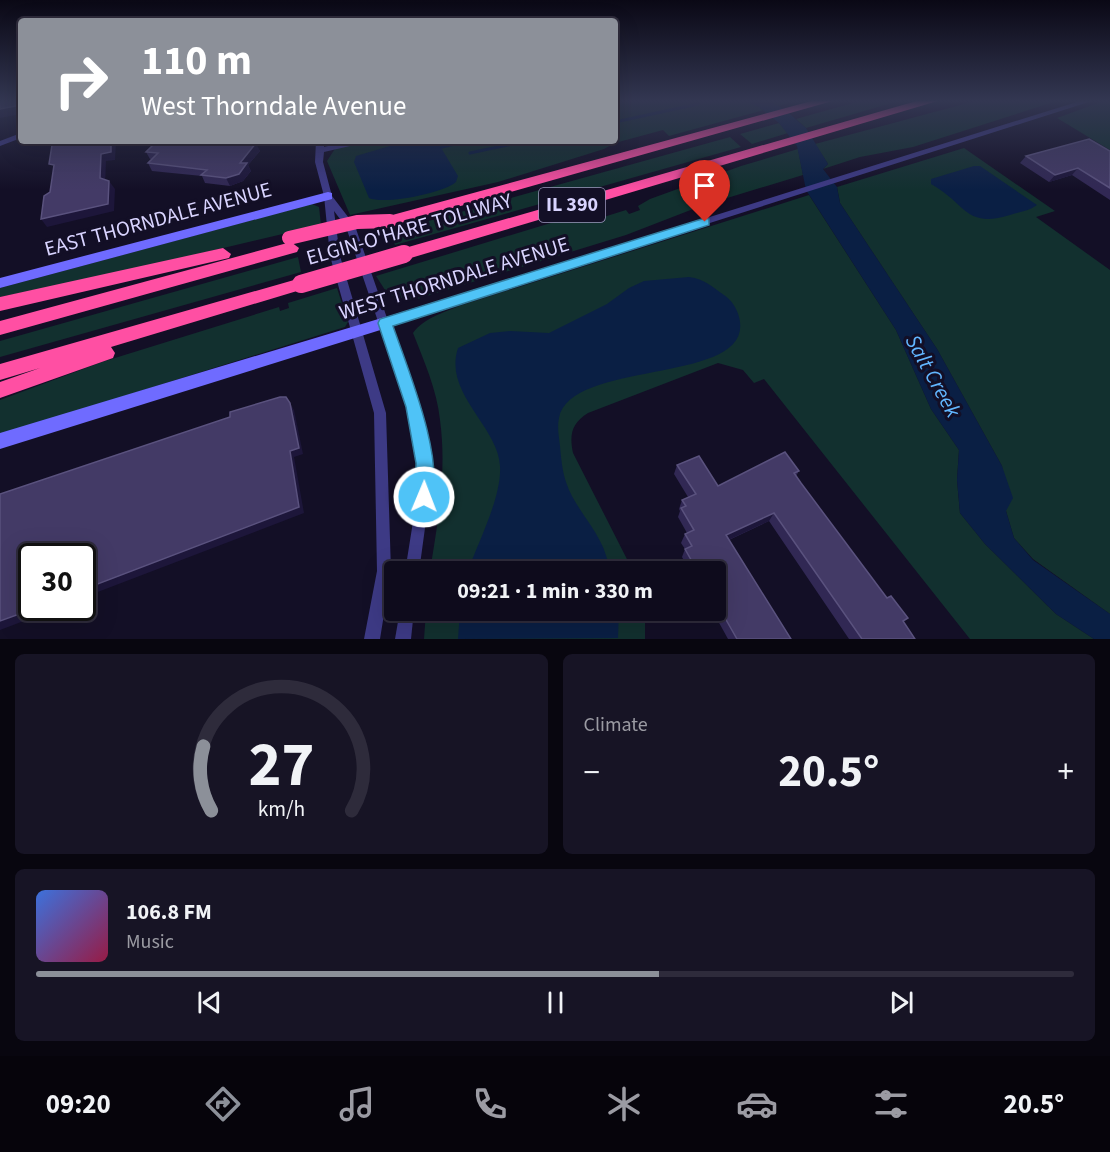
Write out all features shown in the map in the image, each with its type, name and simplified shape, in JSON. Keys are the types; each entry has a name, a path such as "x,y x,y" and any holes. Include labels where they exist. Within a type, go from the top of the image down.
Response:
{"highway":[{"name":"ELGIN-O'HARE TOLLWAY","path":"0,328 290,243 390,221 721,130"},
{"name":"ELGIN-O'HARE TOLLWAY","path":"0,372 833,130"},
{"path":"0,304 290,243"},
{"path":"0,390 238,311 279,291"}],"main road":[{"name":"EAST THORNDALE AVENUE","path":"0,283 328,196"},
{"name":"WEST THORNDALE AVENUE","path":"0,441 385,323"}],"street":[{"name":"WEST THORNDALE AVENUE","path":"385,323 998,130"},
{"path":"0,144 18,136"},
{"path":"336,144 320,146 319,162 328,196 335,256 377,400 381,428 384,571 372,639"},
{"path":"328,196 350,226 413,407 424,463 423,511 414,561"},
{"path":"403,639 405,621"}],"green space":[{"path":"618,130 691,130 669,136 663,130 618,142"},
{"path":"755,130 785,130 788,133 752,144 740,134"},
{"path":"868,130 967,130 913,147 860,157 823,169 828,164 815,144"},
{"path":"1077,130 1110,130 1110,150"},
{"path":"730,137 741,147 395,245 389,232"},
{"path":"338,144 613,144 604,149 498,182 350,215 327,161"},
{"path":"964,148 1055,211 1036,217 1110,270 1110,614 1033,559 1014,538 1006,511 1002,466 937,349 840,203 837,187"},
{"path":"798,149 803,175 701,206 626,235 414,300 401,298 399,301 385,290 376,276 587,212 594,220 626,210 629,214 640,210 638,206 650,199 741,166"},
{"path":"809,195 896,330 931,409 959,450 957,480 960,513 985,544 1056,614 1094,639 970,639 764,379 754,383 743,370 718,363 588,413 575,425 571,440 573,453 628,561 432,561 441,496 442,439 430,376 413,333 434,316 459,306"},
{"path":"312,204 319,207 321,225 105,276 0,297 0,288"},
{"path":"298,257 301,272 0,357 0,341"},
{"path":"337,288 348,322 345,327 0,435 0,400 102,362 279,307 280,311 289,308 288,303"},
{"path":"425,621 645,621 645,639 424,639"}],"water":[{"name":"Salt Creek","path":"784,130 807,130 828,164 823,169 837,187 840,203 937,349 1002,466 1013,498 1006,511 1014,538 1033,560 1110,614 1110,639 1094,639 1056,614 985,544 960,513 957,480 959,450 931,409 896,330 806,190 797,146"},
{"path":"397,144 439,144 458,176 456,182 439,190 414,197 377,200 369,198 354,162 356,156"},
{"path":"980,166 1037,205 1010,215 984,219 967,212 943,191 931,184 931,179"},
{"path":"689,277 700,280 727,297 737,311 740,322 735,342 717,355 689,365 624,378 593,387 571,400 559,418 561,459 566,482 573,498 602,544 607,561 472,561 493,505 500,478 500,466 497,451 464,395 458,380 455,364 458,348 490,333 510,331 549,333 607,304 629,288 644,281"},
{"path":"459,621 619,621 618,638 458,639"}],"building":[{"path":"1089,139 1110,151 1110,188 1078,168 1055,175 1026,156"},
{"path":"111,144 111,152 101,154 100,178 109,181 108,204 41,219 44,196 50,192 54,165 49,164 52,145"},
{"path":"154,144 255,144 240,163 247,163 239,174 226,178 201,175 207,170 148,163 158,153 146,152"},
{"path":"286,397 290,403 299,448 290,451 299,507 96,585 96,543 18,543 18,614 0,621 0,494 230,417 230,412"},
{"path":"785,452 799,471 794,473 801,483 887,598 891,596 908,618 903,621 915,639 862,639 774,513 726,535 791,639 737,639 726,620 726,561 692,561 685,549 692,546 685,534 694,530 681,508 686,506 682,500 696,494 677,465 699,456 718,486"}],"waterway":[{"path":"442,147 455,144"},
{"path":"470,153 513,144"}],"route":[{"path":"424,497 421,439 413,407 385,323 705,222"}]}
